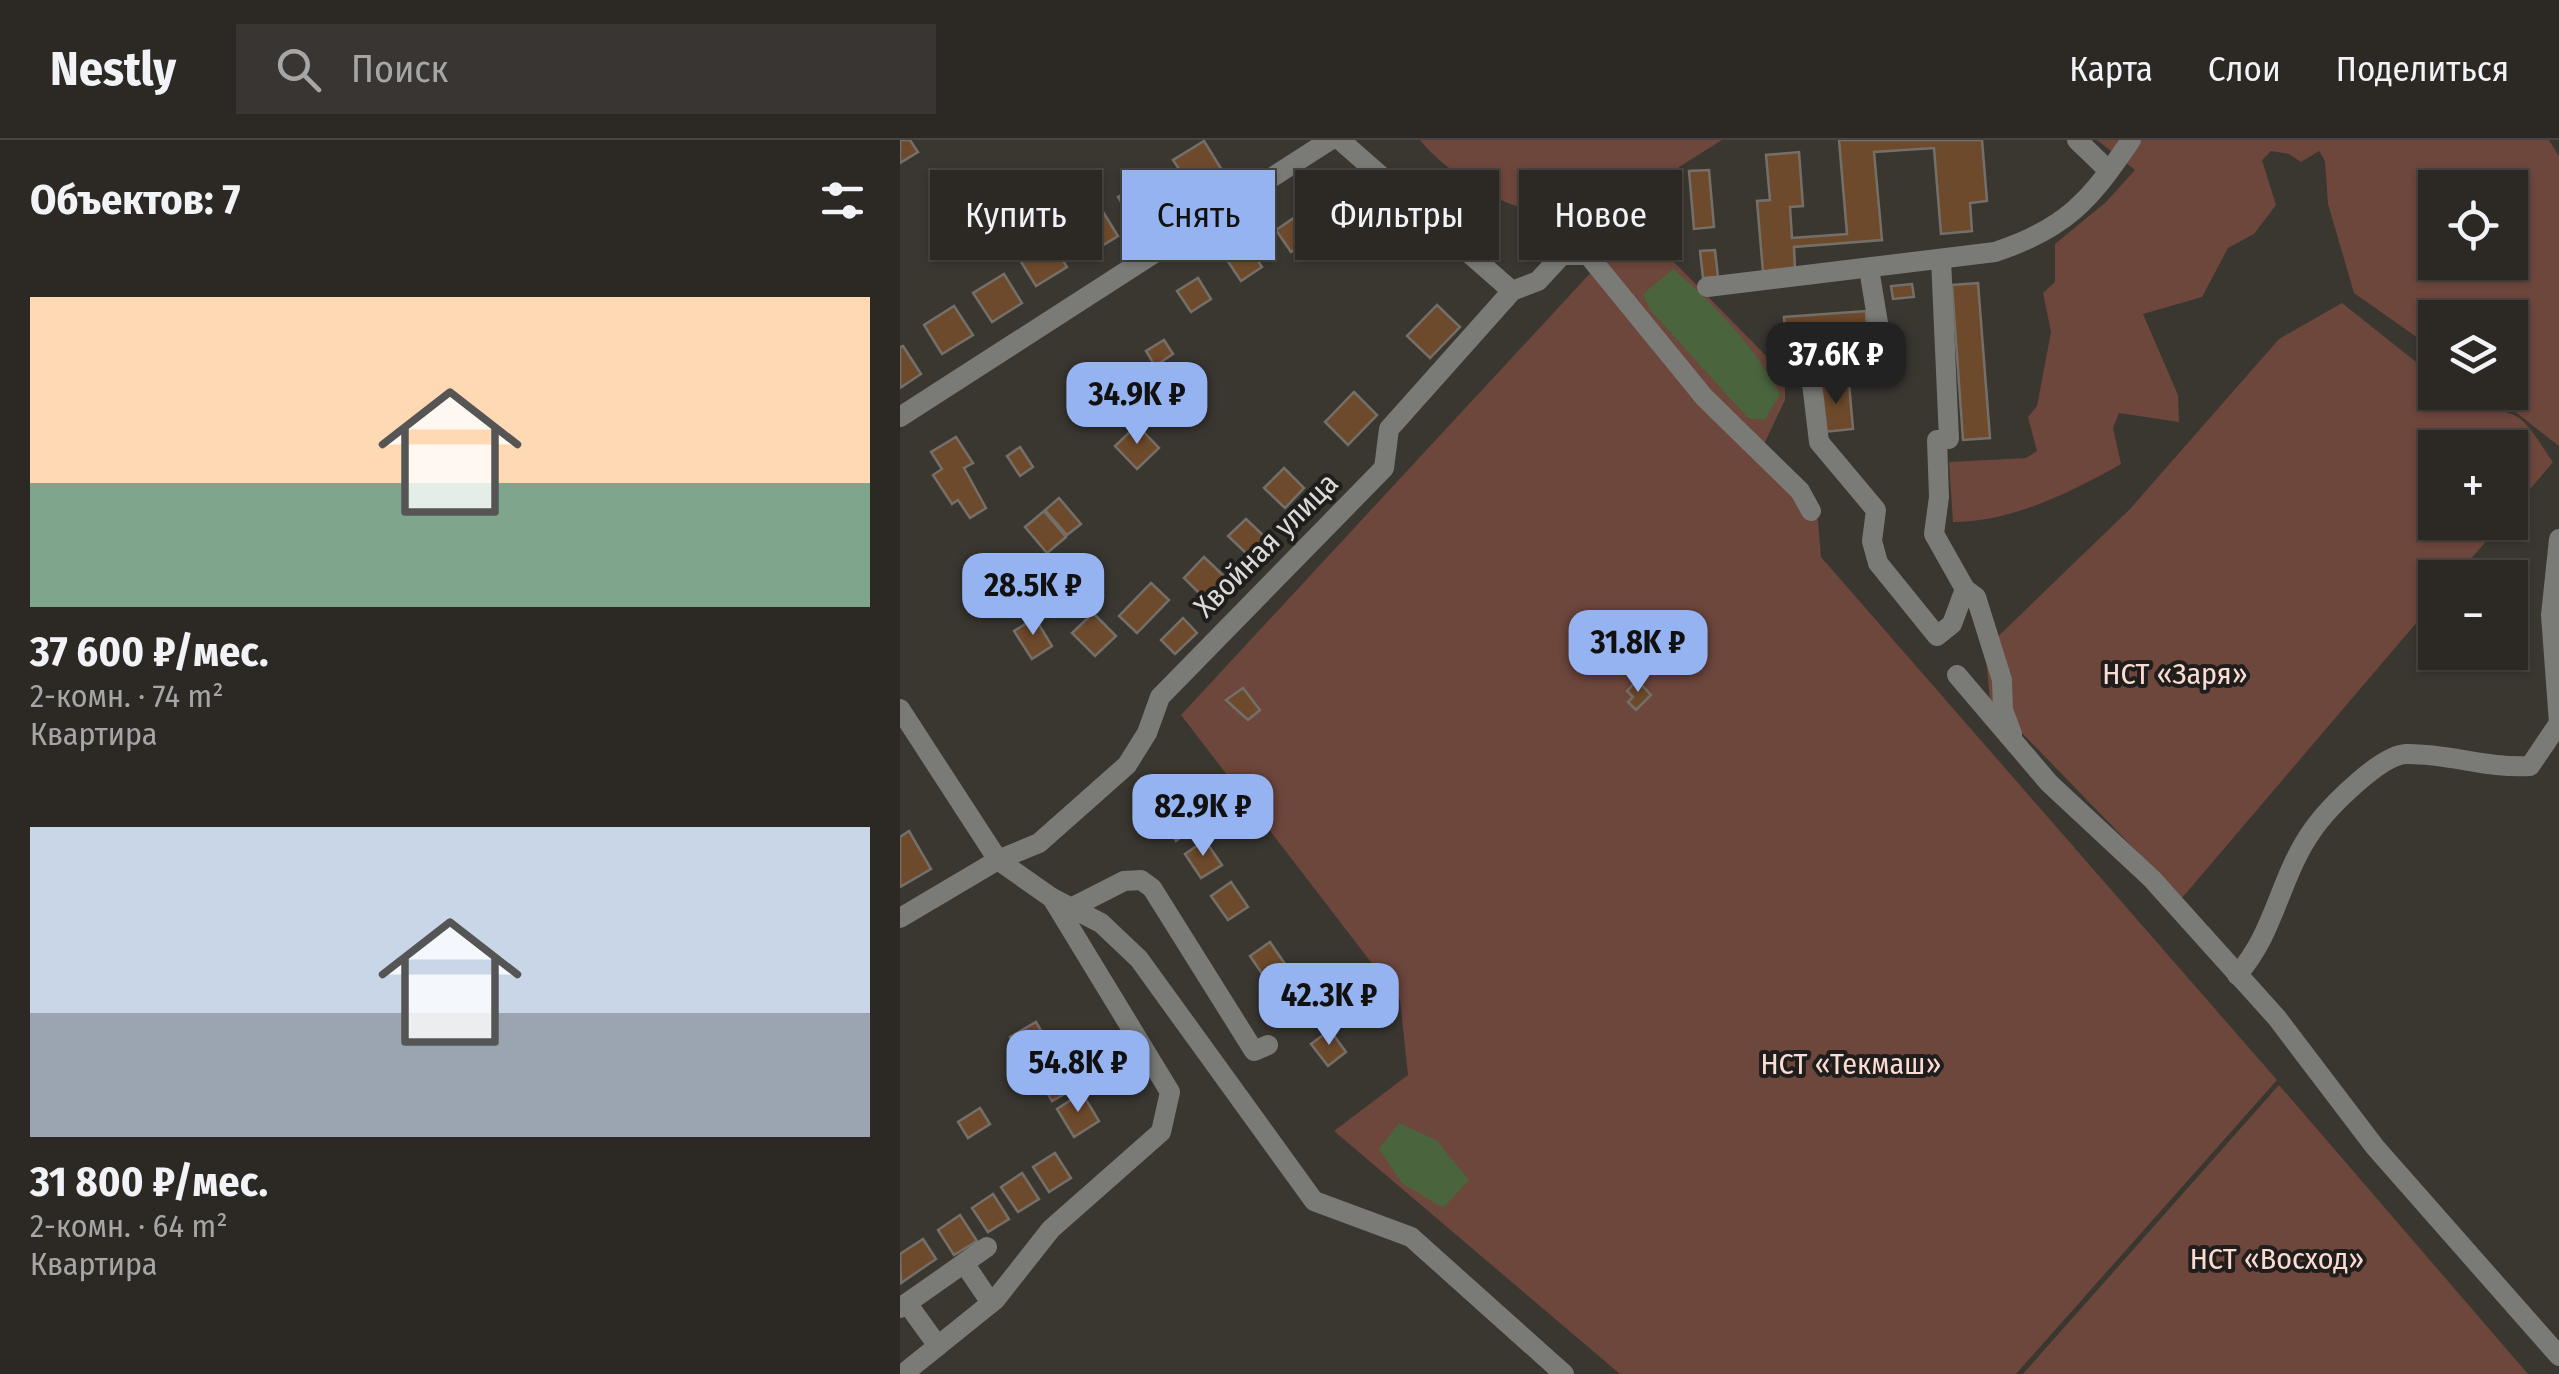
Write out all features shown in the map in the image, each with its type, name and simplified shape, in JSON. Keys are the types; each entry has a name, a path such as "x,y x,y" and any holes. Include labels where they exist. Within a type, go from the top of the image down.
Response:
{"street":[{"path":"900,417 1330,140"},
{"path":"1340,140 1512,292"},
{"path":"2077,140 2108,170"},
{"path":"1707,287 1995,252 2040,237 2076,212 2130,140"},
{"name":"Хвойная улица","path":"900,918 998,860 1039,843 1126,765 1147,733 1160,697 1384,468 1390,429 1512,292 1538,282 1562,254 1588,255 1704,396 1800,491 1811,511"},
{"path":"1941,260 1948,440 1938,440 1940,497 1934,534 1983,612 2002,680 2003,710 2014,742"},
{"path":"1869,269 1880,336 1864,350 1810,366 1815,433 1876,510 1872,541 1878,563 1937,636 1952,624 1965,588"},
{"path":"2238,974 2257,952 2311,831 2373,768 2403,754 2496,768 2530,766 2558,723 2551,615 2559,539"},
{"path":"1956,675 2085,820 2152,880 2238,974 2375,1147 2559,1356"},
{"path":"900,709 998,860 1100,923 1139,959 1314,1201 1411,1237 1564,1374"},
{"path":"1062,903 1124,881 1141,880 1152,888 1254,1051 1268,1045"},
{"path":"904,1374 991,1303 1051,1229 1162,1132 1170,1092 1062,903"},
{"path":"938,1346 904,1306 988,1247"},
{"path":"964,1263 991,1303"}],"green space":[{"path":"1420,140 1722,140 1678,170 1519,170 1519,207 1499,199 1499,170 1452,170"},
{"path":"2097,140 2549,140 2559,156 2559,446 2513,410 2528,410 2528,300 2418,300 2418,338 2354,293 2328,204 2325,161 2319,151 2301,162 2289,154 2271,151 2262,160 2276,205 2254,234 2228,248 2202,297 2143,314 2178,395 2179,422 2119,413 2113,428 2121,464 2061,495 2018,511 1953,522 1949,462 2026,458 2037,451 2028,417 2037,406 2051,332 2043,293 2055,282 2055,244 2106,202 2135,170"},
{"name":"НСТ «Текмаш»","path":"1672,260 1785,375 1785,400 1764,444 1817,508 1821,557 2277,1080 2016,1374 1620,1374 1334,1131 1408,1075 1400,1000 1181,715 1600,263"},
{"name":"НСТ «Заря»","path":"2342,303 2418,363 2418,410 2499,410 2518,417 2553,462 2528,492 2528,430 2418,430 2418,540 2487,540 2470,560 2418,560 2418,621 2182,898 1990,700 1985,649 2130,509 2279,339"},
{"name":"НСТ «Восход»","path":"2279,1085 2528,1374 2023,1374"}],"shaded area":[{"path":"1673,269 1732,327 1780,394 1765,420 1748,418 1650,310 1643,294"},
{"path":"1399,1123 1436,1140 1469,1180 1443,1208 1402,1183 1379,1149"}],"building":[{"path":"900,140 910,140 918,152 900,163"},
{"path":"1839,140 1982,140 1987,201 1970,203 1972,231 1941,234 1934,148 1874,152 1882,240 1794,247 1795,269 1763,272 1757,201 1770,200 1766,155 1799,152 1803,206 1790,207 1792,238 1847,234"},
{"path":"1204,141 1222,170 1180,170 1173,160"},
{"path":"1709,170 1714,227 1694,229 1689,171"},
{"path":"1102,210 1118,236 1102,246"},
{"path":"1295,217 1295,249 1291,252 1276,230"},
{"path":"1715,250 1718,277 1703,278 1700,251"},
{"path":"1020,260 1063,260 1067,267 1036,286"},
{"path":"1227,260 1257,260 1262,267 1241,281"},
{"path":"1004,274 1022,303 992,322 973,293"},
{"path":"1198,278 1211,299 1191,312 1177,291"},
{"path":"1978,283 1990,438 1963,440 1952,285"},
{"path":"1912,284 1914,297 1893,299 1891,286"},
{"path":"1437,305 1460,327 1430,358 1407,336"},
{"path":"954,306 973,335 942,354 924,325"},
{"path":"1866,311 1868,340 1833,343 1832,335 1785,339 1784,317"},
{"path":"1164,340 1173,354 1155,366 1146,351"},
{"path":"900,347 921,374 900,388"},
{"path":"1849,383 1853,429 1824,432 1820,385"},
{"path":"1354,392 1377,415 1348,445 1325,422"},
{"path":"1137,425 1159,448 1137,469 1115,446"},
{"path":"956,437 973,463 964,468 986,508 970,518 958,500 952,504 933,475 942,469 931,452"},
{"path":"1020,447 1033,467 1020,476 1007,456"},
{"path":"1284,468 1304,488 1285,508 1264,488"},
{"path":"1059,498 1081,524 1067,535 1045,510"},
{"path":"1044,511 1066,537 1047,553 1025,527"},
{"path":"1246,519 1265,537 1247,554 1228,536"},
{"path":"1204,557 1225,577 1204,598 1184,578"},
{"path":"1004,564 1023,596 1004,607 985,575"},
{"path":"1151,583 1169,600 1137,633 1119,616"},
{"path":"1093,613 1116,636 1095,656 1072,633"},
{"path":"1035,618 1052,646 1032,659 1014,631"},
{"path":"1183,618 1197,633 1175,654 1161,640"},
{"path":"1637,680 1651,695 1636,710 1628,702 1633,697 1627,691"},
{"path":"1243,688 1260,710 1248,720 1226,700"},
{"path":"1178,794 1199,825 1176,841 1155,809"},
{"path":"909,831 931,869 900,887 900,837"},
{"path":"1205,840 1222,865 1201,878 1185,854"},
{"path":"1231,882 1248,907 1228,920 1211,896"},
{"path":"1270,942 1287,967 1267,981 1250,956"},
{"path":"1284,979 1293,992 1280,1002 1270,989"},
{"path":"1036,1022 1053,1051 1027,1066 1010,1037"},
{"path":"1330,1030 1346,1052 1328,1066 1311,1044"},
{"path":"1060,1061 1075,1088 1052,1101 1037,1074"},
{"path":"1082,1093 1099,1121 1074,1137 1057,1109"},
{"path":"980,1108 990,1124 968,1138 958,1122"},
{"path":"1055,1153 1071,1178 1049,1192 1033,1167"},
{"path":"1022,1173 1039,1199 1018,1212 1001,1187"},
{"path":"993,1194 1009,1219 988,1232 972,1208"},
{"path":"960,1215 977,1241 954,1255 938,1230"},
{"path":"923,1239 936,1259 901,1283 900,1254"}]}
